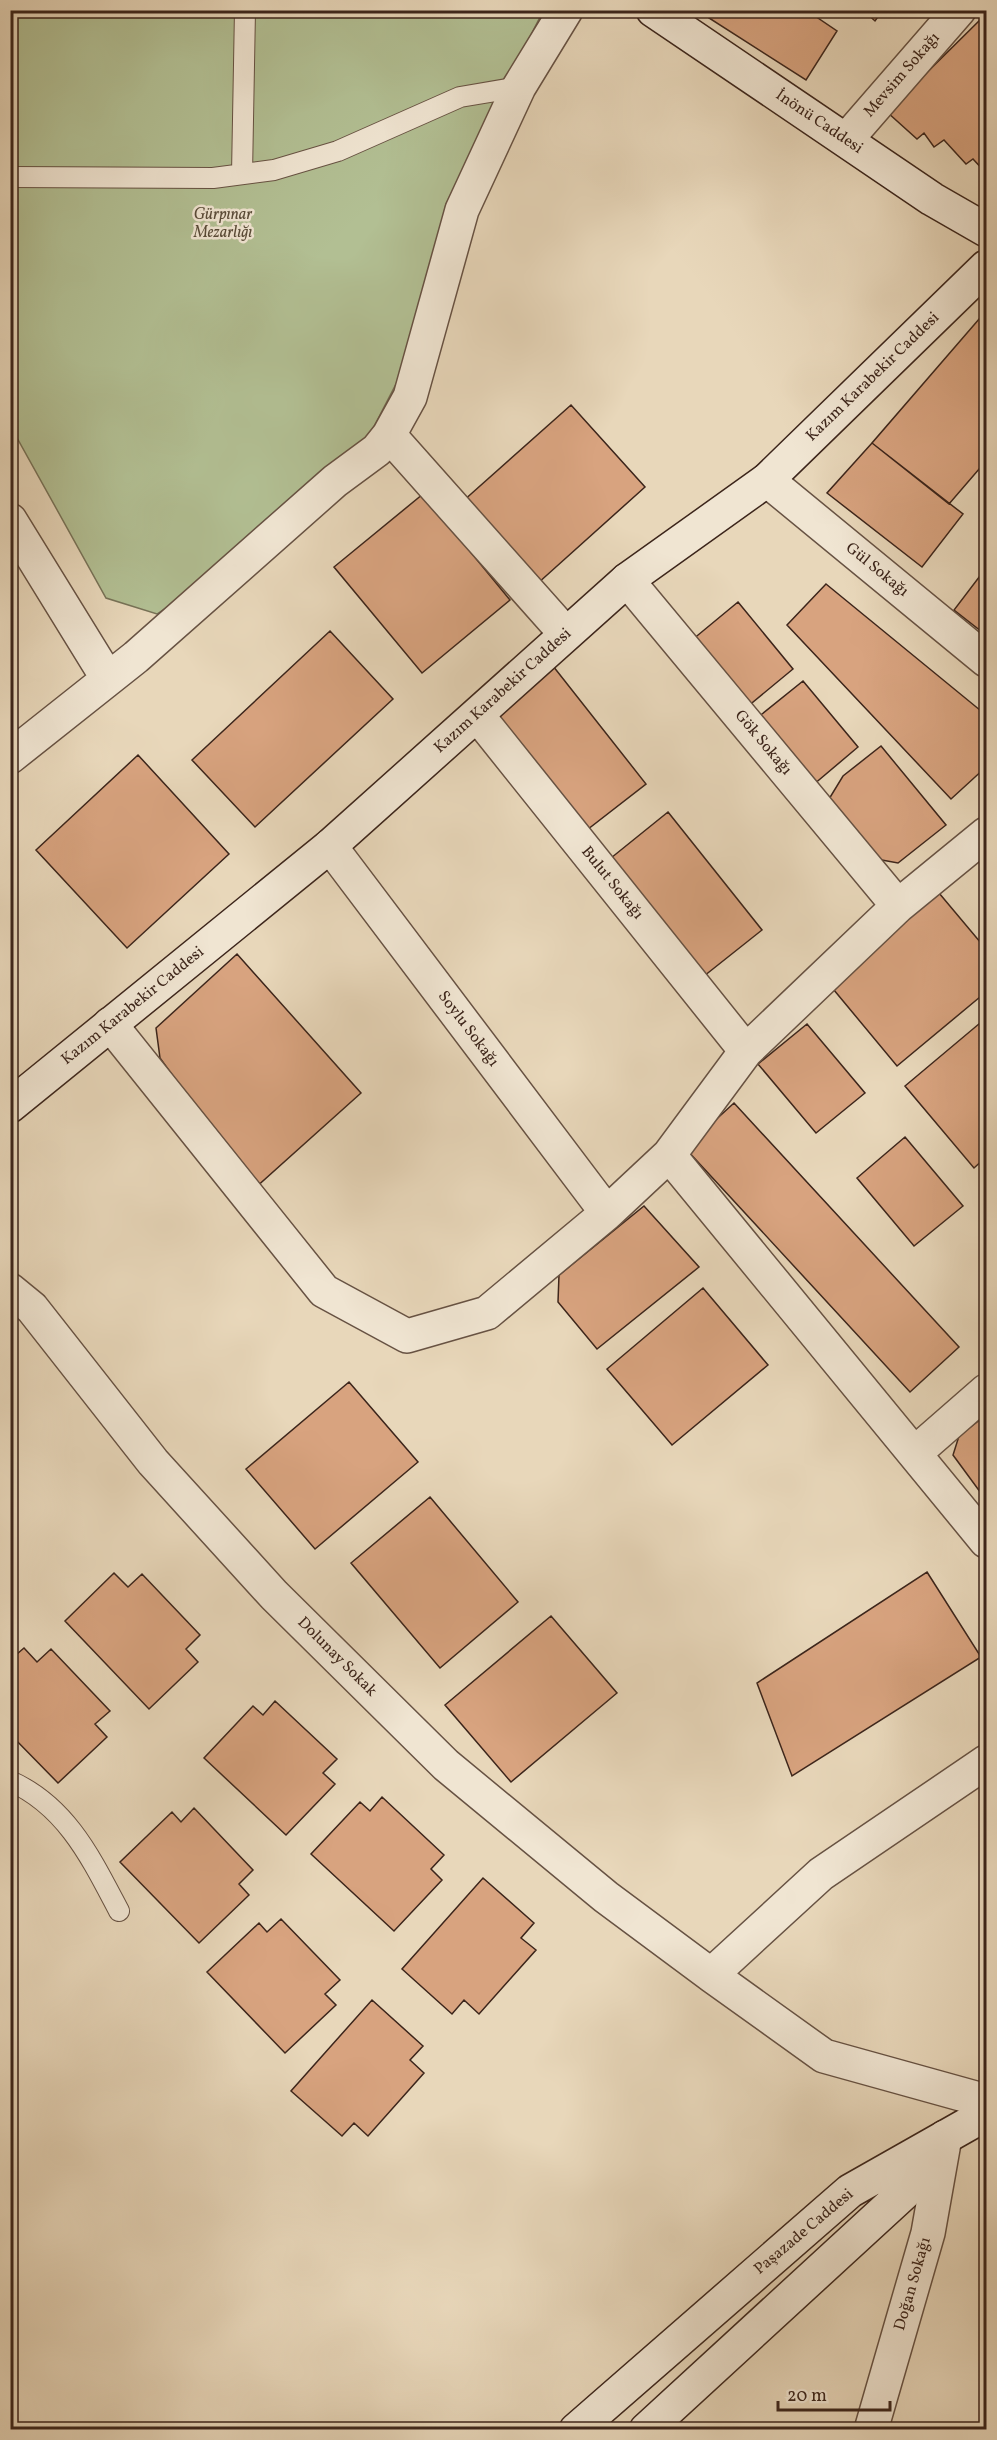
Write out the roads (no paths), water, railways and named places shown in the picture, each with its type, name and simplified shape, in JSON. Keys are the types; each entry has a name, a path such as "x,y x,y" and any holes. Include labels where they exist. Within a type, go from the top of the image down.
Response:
{"street":[{"path":"10,757 108,679 335,481 377,450 389,435 410,397 462,210 519,87 566,10"},
{"name":"İnönü Caddesi","path":"653,10 932,199 987,230"},
{"name":"Mevsim Sokağı","path":"846,140 959,10"},
{"name":"Kazım Karabekir Caddesi","path":"10,1106 330,846 478,716 627,580 767,480 987,267"},
{"path":"389,435 566,634"},
{"name":"Gül Sokağı","path":"767,480 987,660"},
{"path":"10,520 108,679"},
{"name":"Gök Sokağı","path":"627,580 898,906"},
{"name":"Bulut Sokağı","path":"478,716 746,1051"},
{"name":"Soylu Sokağı","path":"330,846 607,1213"},
{"path":"110,1024 324,1291 407,1336 487,1313 607,1213 669,1155 746,1051 898,906 982,846"},
{"path":"669,1155 987,1541"},
{"name":"Dolunay Sokak","path":"10,1290 32,1308 153,1462 274,1595 447,1765 606,1897 824,2056 987,2101"},
{"path":"915,1453 987,1391"},
{"path":"711,1975 821,1874 987,1762"},
{"name":"Paşazade Caddesi","path":"576,2430 850,2191 987,2114"},
{"path":"646,2430 905,2193 945,2137"},
{"name":"Doğan Sokağı","path":"871,2430 928,2234 945,2137"}],"lane":[{"path":"242,174 245,10"},
{"path":"10,177 213,178 274,170 338,151 460,98 519,87"},
{"path":"10,1781 33,1794 67,1824 82,1842 119,1911"}],"park label":[{"name":"Gürpınar Mezarlığı","path":"223,224"}]}
